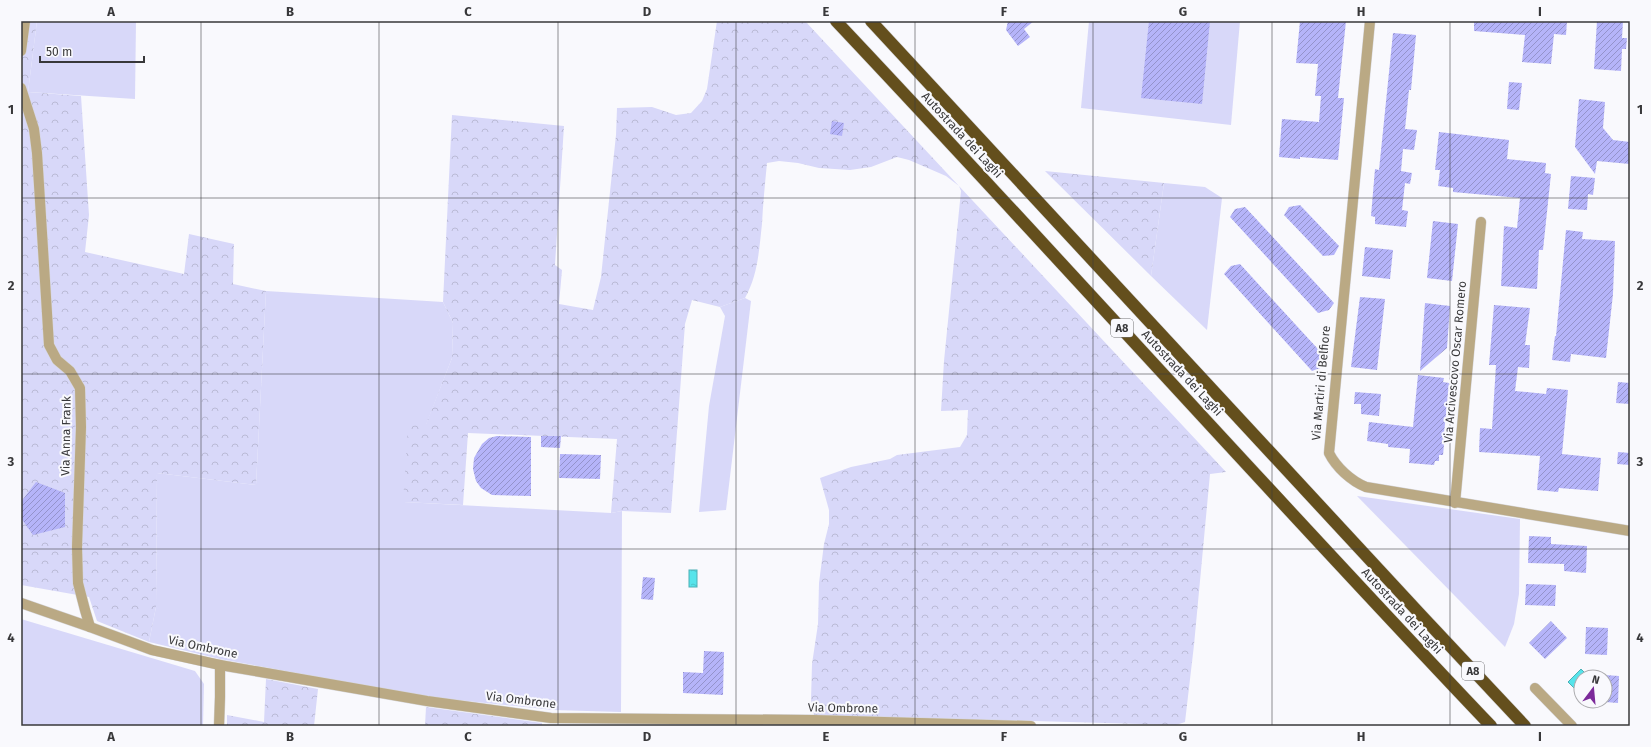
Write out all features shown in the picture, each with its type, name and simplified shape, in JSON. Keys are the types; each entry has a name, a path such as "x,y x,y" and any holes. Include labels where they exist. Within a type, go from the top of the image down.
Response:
{"highway":[{"name":"Autostrada dei Laghi","path":"836,21 957,149 1406,637 1491,726"},
{"name":"Autostrada dei Laghi","path":"871,21 1525,726"}],"street":[{"path":"21,51 25,21"},
{"name":"Via Martiri di Belfiore","path":"1370,21 1329,453 1333,461 1356,482 1366,488 1630,531"},
{"name":"Via Anna Frank","path":"21,88 34,129 37,153 49,345 57,360 70,371 80,388 81,427 77,547 78,583 90,627"},
{"name":"Via Arcivescovo Oscar Romero","path":"1455,503 1482,222"},
{"name":"Via Ombrone","path":"21,604 152,650 220,665 427,702 551,722 1031,726"},
{"path":"219,726 220,665"},
{"path":"1535,688 1572,726"}],"green space":[{"path":"21,21 37,21 28,92 81,96 89,215 85,252 184,274 189,234 234,244 233,284 266,291 256,485 157,473 156,607 149,642 97,621 89,597 21,585"},
{"path":"37,21 136,21 135,99 28,92"},
{"path":"717,21 805,21 1226,472 1210,474 1194,645 1185,722 1176,725 814,715 811,700 812,664 818,624 819,583 824,544 829,524 829,510 820,478 851,467 890,459 897,455 960,447 967,435 968,410 941,411 944,361 961,191 959,186 946,176 909,160 897,157 871,167 850,170 819,168 798,163 779,161 767,163 759,253 753,280 745,298 720,307 692,300 685,324 671,513 622,511 611,513 617,439 468,433 463,505 403,502 408,426 426,424 452,358 453,323 443,302 452,115 564,126 555,265 562,270 559,304 593,310 601,277 616,135 617,108 652,107 676,115 691,113 702,101 707,89"},
{"path":"1089,21 1240,21 1231,125 1081,108"},
{"path":"1045,171 1164,183 1151,276"},
{"path":"1164,183 1205,187 1222,198 1207,330 1151,276"},
{"path":"266,291 443,302 453,323 452,358 426,425 404,502 611,513 622,511 621,712 553,710 428,697 220,659 149,642 156,607 157,473 256,485"},
{"path":"745,298 751,301 726,510 699,512 709,406 725,316 720,307"},
{"path":"1357,496 1520,519 1519,594 1514,624 1505,647"},
{"path":"21,619 195,671 204,684 203,726 21,726"},
{"path":"266,679 318,689 314,726 227,726 227,715 264,722"},
{"path":"426,707 542,723 542,726 425,726"}],"water":[{"path":"689,570 697,570 697,587 689,587"},
{"path":"1573,677 1573,687 1568,682"}],"building":[{"path":"1008,21 1034,21 1024,29 1030,37 1018,46 1006,30"},
{"path":"1149,21 1210,21 1202,104 1141,98"},
{"path":"1300,21 1346,21 1338,98 1344,98 1338,160 1279,157 1282,119 1319,122 1321,96 1315,96 1318,64 1296,63"},
{"path":"1474,21 1567,21 1566,35 1554,34 1551,64 1522,62 1525,35 1474,31"},
{"path":"1597,21 1623,21 1622,38 1627,38 1626,49 1622,49 1621,71 1594,69"},
{"path":"1393,33 1416,35 1411,90 1409,90 1405,129 1417,130 1414,150 1403,149 1401,171 1412,173 1410,184 1405,183 1402,210 1408,211 1406,227 1375,224 1375,217 1371,216 1375,169 1379,170"},
{"path":"1509,82 1522,83 1519,110 1507,109"},
{"path":"1579,99 1605,102 1603,128 1613,140 1630,142 1630,164 1597,161 1595,174 1575,147"},
{"path":"832,121 844,123 842,136 830,134"},
{"path":"1439,132 1509,140 1507,159 1546,163 1545,173 1551,174 1543,250 1539,250 1537,289 1501,286 1504,226 1517,228 1520,198 1453,192 1453,188 1438,186 1440,170 1435,170"},
{"path":"1571,176 1595,178 1593,195 1588,194 1587,210 1568,209"},
{"path":"1300,205 1339,246 1334,255 1323,256 1284,215 1289,207"},
{"path":"1245,207 1334,303 1329,310 1318,313 1230,217 1235,209"},
{"path":"1433,221 1458,224 1452,281 1427,278"},
{"path":"1566,230 1583,232 1582,239 1615,241 1613,294 1606,358 1571,354 1570,362 1552,360 1556,336"},
{"path":"1365,247 1393,250 1390,279 1362,276"},
{"path":"1240,264 1328,360 1323,367 1312,371 1224,274 1231,266"},
{"path":"1360,297 1385,299 1377,370 1351,367"},
{"path":"1425,303 1450,306 1447,348 1420,371"},
{"path":"1494,305 1530,308 1525,345 1530,345 1529,368 1518,367 1515,391 1546,394 1547,388 1568,390 1562,454 1601,458 1598,491 1559,488 1558,492 1537,490 1540,456 1479,452 1480,428 1492,429 1496,365 1489,365"},
{"path":"1418,375 1444,378 1443,382 1449,383 1443,455 1439,455 1439,461 1435,461 1434,465 1409,463 1410,449 1388,447 1388,444 1367,441 1369,422 1413,427"},
{"path":"1618,382 1630,383 1630,404 1616,403"},
{"path":"1355,392 1381,394 1379,416 1361,414 1361,404 1354,404"},
{"path":"497,436 531,437 531,496 492,495 481,488 476,481 473,469 474,458 482,444 489,438"},
{"path":"541,436 561,436 560,448 541,447"},
{"path":"1618,452 1630,453 1630,465 1617,464"},
{"path":"560,454 601,455 600,479 559,478"},
{"path":"36,482 65,493 65,527 33,535 21,518 21,502"},
{"path":"1529,536 1551,537 1551,544 1587,546 1586,573 1564,571 1564,564 1528,563"},
{"path":"643,577 655,578 653,600 641,599"},
{"path":"1526,584 1556,585 1555,606 1525,605"},
{"path":"1551,621 1567,638 1545,659 1529,643"},
{"path":"1586,627 1608,628 1607,655 1585,654"},
{"path":"704,651 724,652 723,695 683,693 683,672 703,673"},
{"path":"1613,676 1619,676 1618,703 1613,703"}]}
